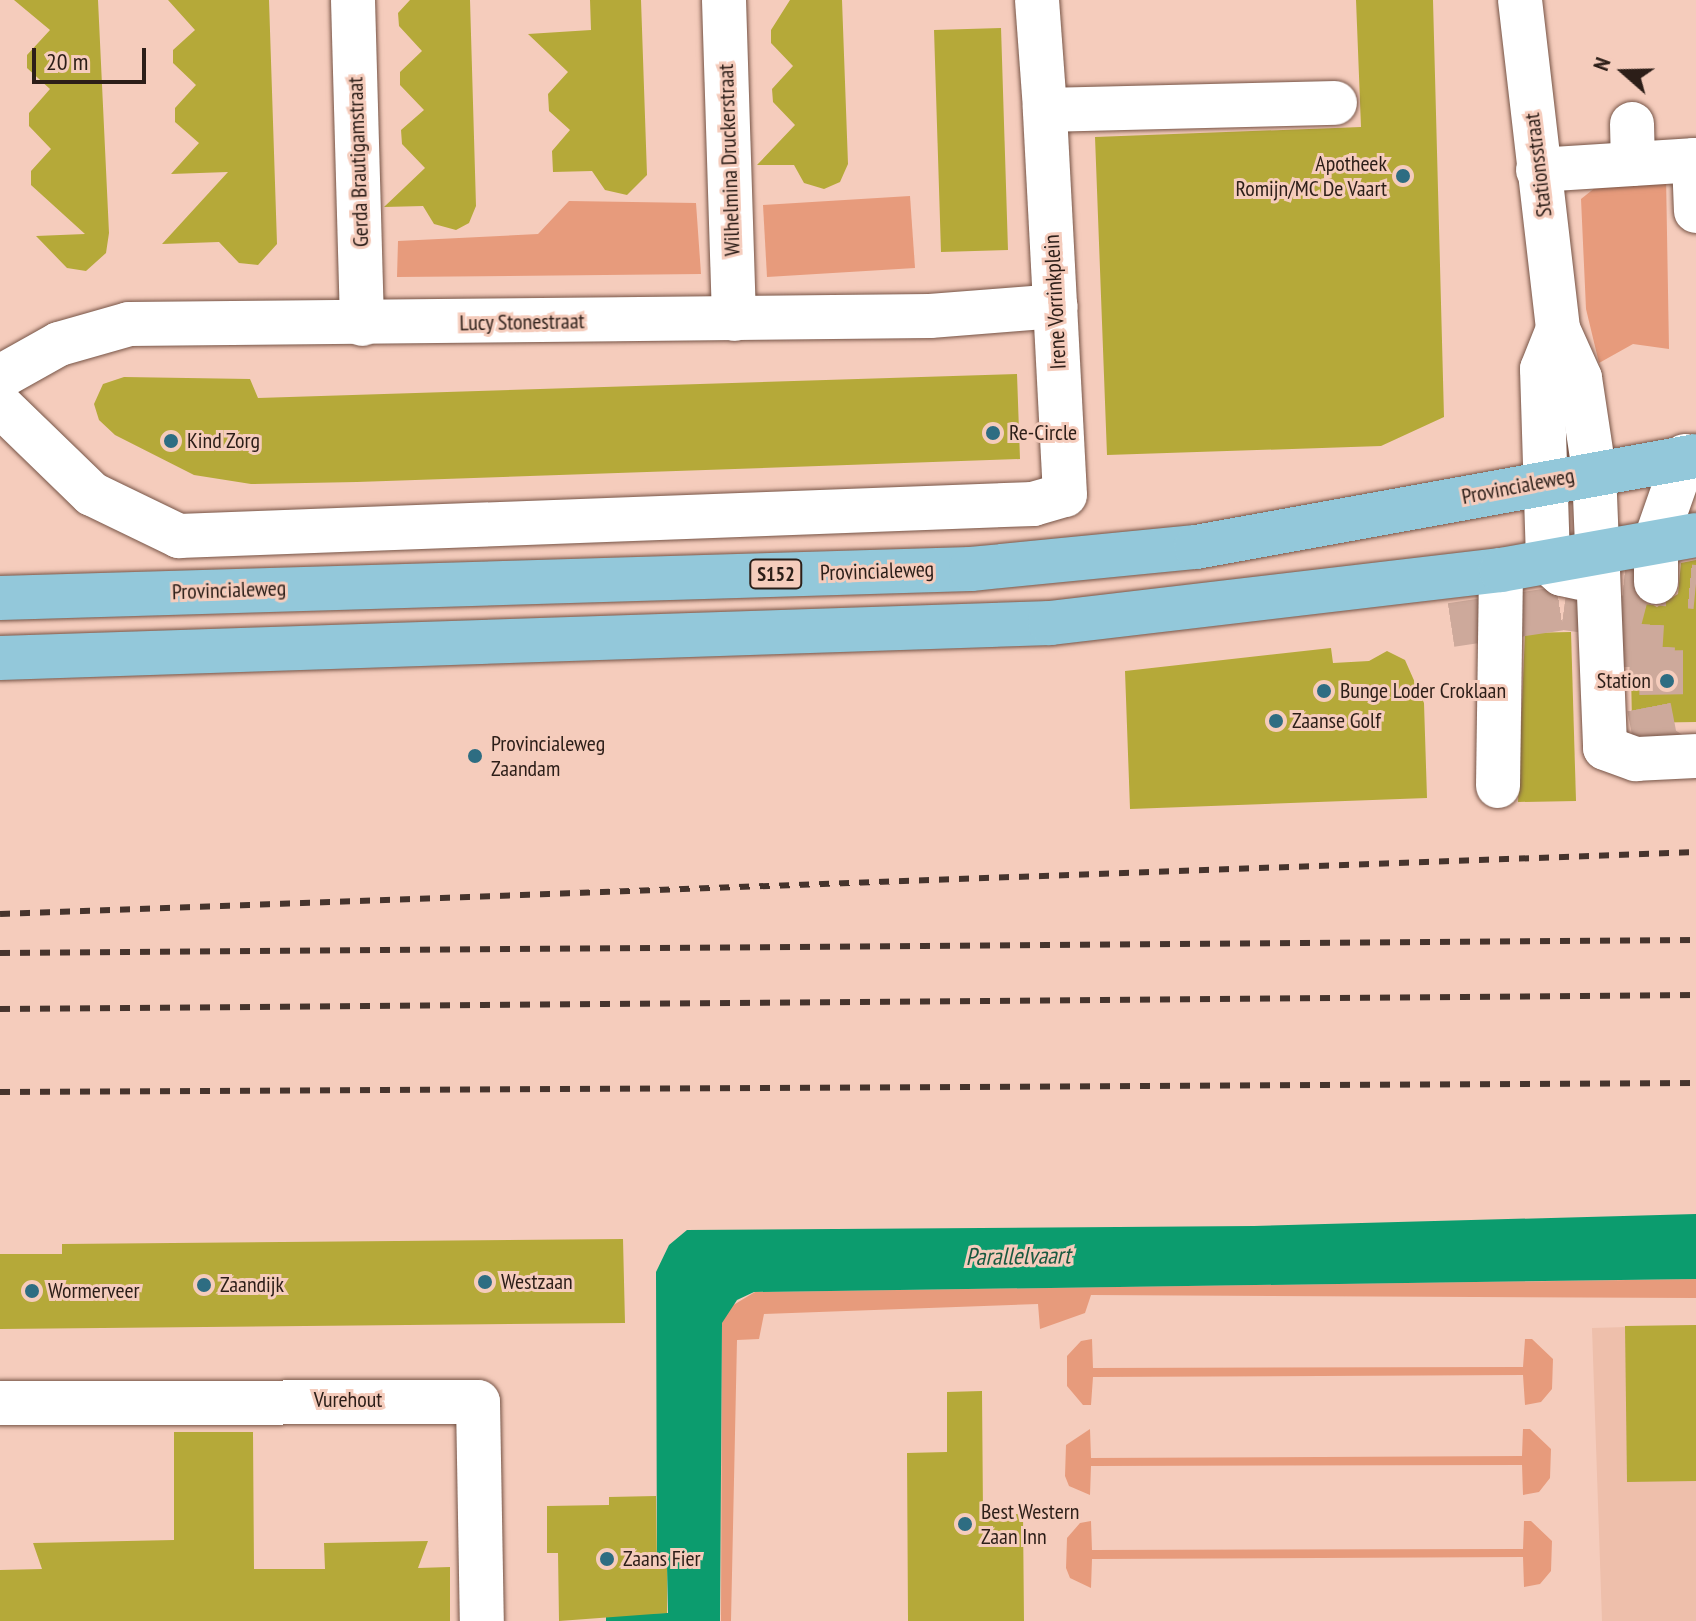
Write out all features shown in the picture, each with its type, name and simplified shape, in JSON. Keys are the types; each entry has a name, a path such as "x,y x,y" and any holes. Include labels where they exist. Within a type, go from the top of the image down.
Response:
{"main road":[{"name":"Provincialeweg","path":"0,598 971,569 1196,547 1594,471 1690,456"},
{"path":"0,658 1050,623 1548,562 1620,573 1676,537"}],"street":[{"name":"Gerda Brautigamstraat","path":"353,0 362,324"},
{"name":"Wilhelmina Druckerstraat","path":"724,0 734,319"},
{"name":"Irene Vorrinkplein","path":"0,405 92,494 179,536 1033,504 1065,495 1037,0"},
{"name":"Stationsstraat","path":"1520,0 1558,329 1580,378 1594,471 1620,573 1605,748 1636,759 1696,756"},
{"path":"1045,110 1335,103"},
{"path":"1538,170 1632,144 1695,160 1696,211"},
{"name":"Lucy Stonestraat","path":"5,359 129,324 734,319 1056,306"},
{"name":"Stationsstraat","path":"1548,562 1542,369 1558,329"},
{"path":"1676,537 1690,456"},
{"path":"1498,786 1501,570"},
{"name":"Vurehout","path":"0,1403 478,1402 482,1621"}],"shaded area":[{"path":"1666,175 1669,349 1633,344 1599,363 1586,309 1581,199 1601,183"},
{"path":"910,196 915,268 767,277 763,205"},
{"path":"569,201 696,203 701,274 397,277 398,241 538,234"},
{"path":"1696,1279 1696,1298 1091,1295 1085,1313 1040,1329 1038,1304 764,1314 759,1339 737,1340 731,1621 721,1621 722,1323 725,1310 755,1292"},
{"path":"1696,1325 1696,1621 1602,1621 1592,1328"},
{"path":"1092,1339 1093,1368 1523,1367 1525,1339 1532,1339 1553,1359 1552,1389 1541,1402 1525,1405 1523,1375 1093,1377 1091,1405 1083,1405 1067,1386 1067,1356 1081,1341"},
{"path":"1090,1429 1091,1458 1522,1456 1523,1429 1530,1429 1551,1449 1550,1478 1539,1492 1523,1495 1522,1465 1091,1466 1090,1495 1069,1486 1065,1476 1066,1445"},
{"path":"1091,1521 1092,1550 1523,1549 1524,1521 1531,1521 1552,1541 1551,1571 1540,1584 1524,1587 1523,1557 1092,1559 1091,1588 1070,1578 1066,1568 1067,1538 1080,1523"}],"water":[{"name":"Parallelvaart","path":"1696,1214 1696,1279 754,1292 737,1300 722,1323 720,1621 606,1621 606,1614 668,1613 667,1566 657,1565 656,1272 669,1245 687,1230 1254,1226"}],"building":[{"path":"14,0 98,0 109,233 106,253 86,271 67,268 36,236 85,234 31,185 31,171 51,149 29,126 29,113 50,89 27,68 27,55 50,30"},
{"path":"168,0 269,0 277,244 258,265 239,263 219,242 162,244 228,172 171,174 199,143 175,122 175,108 196,85 173,63 173,50 195,30"},
{"path":"410,0 470,0 476,206 469,223 456,230 434,224 423,206 384,207 425,168 402,144 401,130 424,110 400,85 400,72 422,51 399,26 398,13"},
{"path":"590,0 641,0 647,175 627,195 605,190 592,171 553,172 552,151 570,130 549,111 548,94 568,72 528,34 591,30"},
{"path":"790,0 842,0 848,164 840,182 824,189 804,183 794,165 757,165 795,125 773,102 772,89 793,66 771,43 771,30"},
{"path":"1356,0 1433,0 1444,417 1381,446 1107,455 1095,137 1361,127"},
{"path":"1001,28 1008,250 941,252 934,30"},
{"path":"1017,374 1020,459 357,482 251,484 194,475 115,435 99,420 94,404 103,384 124,377 250,379 258,398"},
{"path":"1696,560 1696,722 1632,723 1629,572 1635,595 1657,607 1678,594 1681,563"},
{"path":"1571,632 1576,801 1518,802 1525,633"},
{"name":"Zaanse Golf","path":"1331,648 1333,663 1369,661 1387,651 1405,660 1424,703 1427,798 1130,809 1125,671"},
{"path":"623,1239 625,1323 0,1329 0,1254 62,1254 62,1244"},
{"path":"1696,1325 1696,1481 1627,1482 1625,1326"},
{"name":"Best Western Zaan Inn","path":"982,1391 983,1514 1023,1514 1024,1621 908,1621 907,1453 947,1452 947,1392"},
{"path":"174,1432 253,1432 254,1569 325,1569 324,1543 428,1541 418,1568 450,1567 450,1621 0,1621 0,1570 42,1569 33,1543 174,1540"},
{"name":"Zaans Fier","path":"656,1496 657,1566 667,1565 667,1613 559,1621 558,1553 547,1553 547,1506 609,1505 609,1497"}],"tunnel":[{"path":"1624,580 1696,587"},
{"path":"1451,625 1564,608 1600,613 1642,624 1639,673 1696,672"},
{"path":"1653,646 1649,707 1656,744 1676,757"}],"railway":[{"path":"0,914 1696,852"},
{"path":"0,953 1696,940"},
{"path":"0,1009 1696,995"},
{"path":"0,1092 1696,1083"}],"place":[{"name":"Apotheek Romijn/MC De Vaart","path":"1403,176"},
{"name":"Re-Circle","path":"993,433"},
{"name":"Kind Zorg","path":"171,441"},
{"name":"Station","path":"1667,681"},
{"name":"Bunge Loder Croklaan","path":"1324,691"},
{"name":"Zaanse Golf","path":"1276,721"},
{"name":"Provincialeweg Zaandam","path":"475,756"},
{"name":"Westzaan","path":"485,1282"},
{"name":"Zaandijk","path":"204,1285"},
{"name":"Wormerveer","path":"32,1291"},
{"name":"Best Western Zaan Inn","path":"965,1524"},
{"name":"Zaans Fier","path":"607,1559"}]}
